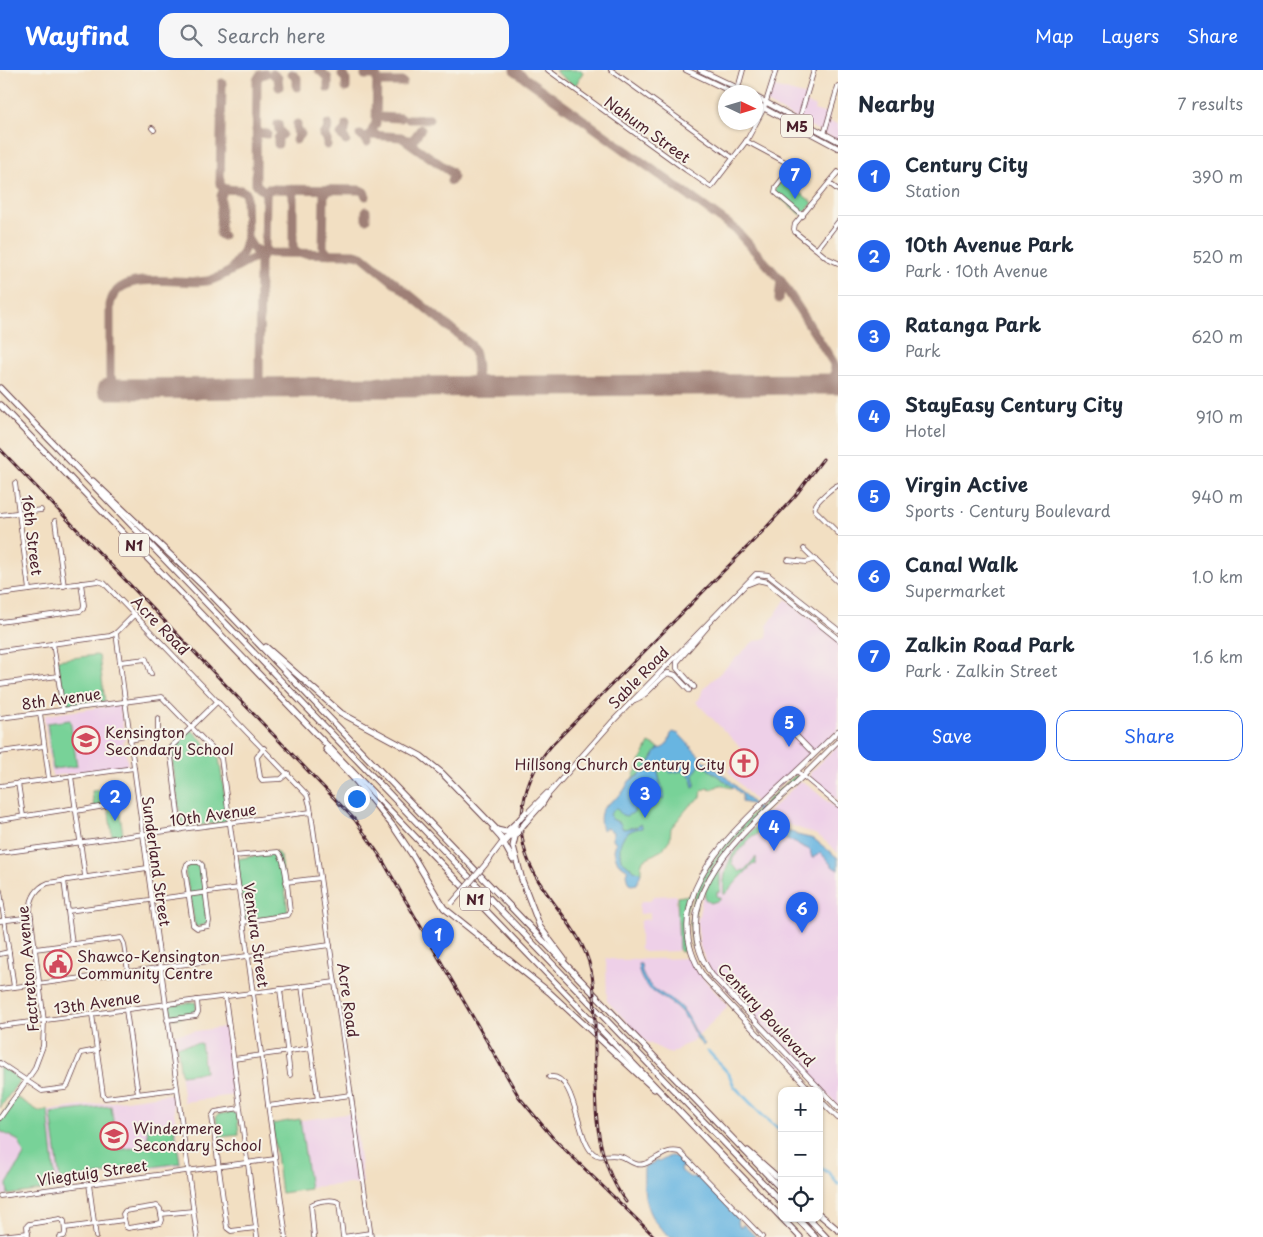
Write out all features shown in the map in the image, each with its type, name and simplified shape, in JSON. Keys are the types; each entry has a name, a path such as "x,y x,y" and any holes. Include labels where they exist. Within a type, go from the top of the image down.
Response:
{"highway":[{"name":"N1","path":"0,388 778,1199"},
{"name":"N1","path":"0,405 800,1237"},
{"path":"57,449 169,553 237,622 778,1186"},
{"path":"237,622 341,713 421,756 442,773 484,817 501,831 509,830 523,820 542,804 547,796"},
{"path":"269,684 355,780 392,826 446,910 549,992 682,1114"},
{"path":"484,817 520,874"},
{"path":"523,820 513,846 522,882 540,927 552,945 577,973 581,981"},
{"path":"709,1115 778,1177"},
{"path":"823,1217 838,1230"},
{"path":"801,1222 815,1237"},
{"path":"812,1222 826,1237"}],"main road":[{"path":"686,70 718,85"},
{"path":"701,70 732,85"},
{"name":"M5","path":"765,105 800,120 838,141"},
{"name":"M5","path":"765,105 838,148"},
{"name":"Sable Road","path":"547,796 633,700 756,574 763,574 772,578 838,630"},
{"name":"Sable Road","path":"744,586 755,580 762,580 771,585 838,639"},
{"path":"694,687 677,668 677,662 704,633 712,620"},
{"path":"633,700 641,697 660,678 668,673 675,675 689,690"},
{"name":"Century Boulevard","path":"807,1087 712,987 700,971 693,956 688,932 689,909 698,882 712,857 760,806 838,731"},
{"name":"Century Boulevard","path":"838,741 732,845 710,877 697,910 696,931 701,957 717,982 838,1108"},
{"name":"Sable Road","path":"446,910 542,797 552,789"},
{"path":"712,857 718,858 732,845"},
{"path":"823,1103 838,1118"}],"street":[{"name":"Nahum Street","path":"550,70 711,187 734,158"},
{"path":"611,70 734,158 765,105 776,70"},
{"path":"739,85 743,70"},
{"path":"800,120 814,70"},
{"path":"824,134 838,86"},
{"path":"746,140 792,166 775,190 777,195 803,216"},
{"path":"838,172 794,229 795,232 827,258 838,263"},
{"path":"829,183 838,190"},
{"path":"817,249 838,222"},
{"name":"16th Street","path":"15,483 29,590"},
{"path":"837,485 820,500 815,508 838,533"},
{"path":"0,515 41,510"},
{"path":"55,521 64,586"},
{"path":"804,549 838,582"},
{"path":"788,560 809,562 815,560"},
{"name":"Acre Road","path":"81,583 103,582 307,795 352,1096 370,1235"},
{"path":"0,594 81,583 84,605 80,612 0,622"},
{"path":"0,650 110,636 116,633 135,614"},
{"name":"Sunderland Street","path":"116,633 197,1237"},
{"path":"53,643 63,710"},
{"path":"120,662 146,659 151,674"},
{"path":"0,684 58,676"},
{"name":"Ventura Street","path":"125,701 162,697 220,757 286,1237"},
{"name":"8th Avenue","path":"0,718 125,701"},
{"path":"180,830 169,750 218,701"},
{"path":"40,713 49,779"},
{"path":"130,740 156,735 158,732 158,718"},
{"path":"783,722 813,753"},
{"path":"0,752 44,746"},
{"path":"264,748 258,757 262,780 281,779 288,773"},
{"path":"0,786 134,768"},
{"path":"797,771 838,805"},
{"path":"71,776 85,876"},
{"path":"18,783 23,816"},
{"path":"0,820 105,806"},
{"name":"10th Avenue","path":"0,854 311,812"},
{"path":"234,856 278,852 282,856 290,911 288,915 243,922"},
{"path":"198,862 202,865 208,926 196,928 193,925 189,895 185,868 187,864 198,862"},
{"name":"Factreton Avenue","path":"0,1118 38,1063 45,1033 30,905 36,891 48,882 147,868"},
{"path":"286,882 320,878"},
{"path":"64,880 72,944"},
{"path":"68,911 239,888"},
{"path":"0,891 2,921 14,987"},
{"path":"2,921 31,917"},
{"path":"35,949 121,938 124,944 128,972"},
{"path":"0,989 330,945"},
{"path":"0,954 9,952"},
{"name":"13th Avenue","path":"0,1026 335,982"},
{"path":"302,986 318,1100"},
{"path":"280,989 290,1075"},
{"path":"225,996 257,1237"},
{"path":"167,1020 196,1016 198,1012 197,1000"},
{"path":"126,1010 138,1094"},
{"path":"92,1014 96,1050 105,1098 176,1089"},
{"path":"234,1059 311,1048"},
{"path":"0,1063 42,1091 65,1088 68,1085 80,1053 96,1050"},
{"path":"549,1077 556,1076 568,1090 587,1145 594,1154 598,1156 618,1155 640,1165 669,1151 680,1152 762,1237"},
{"path":"268,1106 352,1096"},
{"path":"240,1108 213,1113 218,1166 227,1228 233,1231 256,1228"},
{"name":"Vliegtuig Street","path":"0,1196 275,1158"},
{"path":"89,1184 96,1237"},
{"path":"314,1237 311,1205 334,1200 338,1203 343,1237 370,1235"},
{"path":"159,1207 161,1214 162,1220 160,1224 127,1228 123,1213 125,1211 159,1207"},
{"path":"161,1214 193,1211"},
{"path":"0,1236 28,1235 27,1226 29,1224 63,1220 65,1235 60,1237"},
{"path":"65,1228 124,1220"}],"shaded area":[{"path":"771,86 807,96 805,103 815,106 814,110 830,115 828,122 838,124 838,141 766,103"},
{"path":"786,599 838,641 838,730 759,805 728,771 745,752 696,702 700,698 703,689 754,641 767,637 767,626"},
{"name":"Kensington Secondary School","path":"118,705 120,707 125,740 123,741 128,763 126,766 53,776 44,717 46,715"},
{"path":"838,745 838,800 810,780 810,773"},
{"path":"799,782 804,782 838,810 838,853 817,835 790,825 775,822 767,814"},
{"path":"763,818 776,834 810,850 812,858 821,853 838,870 838,1106 823,1090 823,1087 820,1087 711,973 700,947 697,924 702,899 715,871 735,844"},
{"path":"675,895 679,949 677,951 644,952 640,948 640,923 642,920 650,919 650,913 640,914 639,906 642,901 649,901 654,896"},
{"path":"606,958 618,960 691,958 703,978 726,1004 727,1008 690,1043 671,1054 645,1041 607,1001"},
{"path":"225,1027 234,1095 184,1102 175,1034"},
{"name":"Windermere Secondary School","path":"172,1095 181,1163 179,1165 56,1182 56,1188 0,1196 0,1118 15,1096 40,1112"},
{"path":"354,1113 363,1183 310,1187 310,1189 272,1124"}],"green space":[{"path":"556,70 581,70 583,72 575,86 556,72"},
{"path":"783,179 813,203 802,215 776,195 775,189"},
{"path":"99,656 105,702 65,707 57,660"},
{"path":"70,720 77,766 53,769 47,723"},
{"path":"189,730 192,730 219,758 228,818 224,822 185,827 181,824 171,752 173,746"},
{"path":"649,743 661,749 658,749 643,772 632,779"},
{"path":"665,764 669,771 682,771 691,776 693,788 695,786 694,773 701,764 733,787 720,785 710,790 708,788 702,790 701,797 690,805 671,828 670,839 662,850 643,860 641,873 621,860 619,847 623,836 637,827 623,829 617,821 612,820 610,814 615,809 645,805 644,791 648,786 654,789 658,796 664,797 658,773 659,769"},
{"path":"796,775 799,777 742,831 724,852 710,873 699,896 694,921 695,947 693,948 690,925 693,902 699,884 708,867 735,832"},
{"path":"116,788 123,834 112,836 108,805 94,807 92,791"},
{"path":"761,822 765,827 755,836 753,835 732,859 731,864 740,872 744,871 756,857 756,864 752,865 724,895 725,872 733,854"},
{"path":"276,852 281,856 288,913 246,920 244,918 236,861 237,859"},
{"path":"196,862 202,865 209,924 195,927 185,870 190,863"},
{"path":"720,866 720,892 717,892 717,897 720,897 720,900 711,903 705,899 707,886"},
{"path":"690,895 684,921 687,947 685,951 681,952 679,949 677,897"},
{"path":"196,1003 196,1014 173,1019 169,1016 168,1008 171,1005"},
{"path":"201,1043 205,1072 181,1075 177,1046"},
{"path":"0,1066 19,1078 19,1081 0,1108"},
{"path":"15,1096 40,1112 48,1110 56,1188 8,1195 7,1184 24,1155 19,1141 0,1131 0,1118"},
{"name":"Windermere Secondary School","path":"111,1106 117,1150 149,1146 147,1127 174,1123 180,1163 60,1180 51,1113"},
{"path":"235,1112 237,1114 239,1135 219,1137 216,1117 219,1114"},
{"path":"300,1119 310,1189 281,1193 272,1124"}],"water":[{"path":"673,732 679,734 703,760 728,778 775,826 797,835 814,839 838,858 838,870 821,853 812,858 810,850 776,834 751,804 742,802 742,795 703,765 700,765 694,773 695,787 693,788 691,776 682,771 670,773 664,764 658,773 664,797 663,800 660,799 654,789 648,786 644,791 645,805 637,806 633,813 626,816 622,815 617,809 610,814 612,819 620,823 623,829 642,825 642,828 635,829 626,834 621,842 621,860 641,873 637,884 631,885 626,874 628,870 618,863 616,858 614,850 616,843 613,839 613,832 607,828 602,830 600,822 601,812 624,791 630,780 640,775 658,749 666,745"},
{"path":"638,964 641,964 646,981 684,1011 698,1036 705,1044 703,1046 682,1013 655,993 644,982"},
{"path":"670,1156 679,1158 686,1164 690,1168 681,1167 680,1170 691,1178 698,1176 735,1214 740,1227 743,1224 756,1237 671,1237 662,1230 647,1207 644,1189 644,1168"}],"waterway":[{"path":"708,1051 729,1074 734,1086 778,1129"},
{"path":"823,1169 829,1173 838,1184"}],"taxiway":[{"path":"319,70 328,78 328,88"},
{"path":"514,70 735,229 780,279 833,362 835,384"},
{"path":"265,74 260,75 257,80 256,184 265,192 266,196"},
{"path":"273,74 278,78 279,87"},
{"path":"292,74 297,78 297,87"},
{"path":"342,75 346,79 346,88"},
{"path":"365,75 376,75 377,77 376,123 370,135"},
{"path":"378,82 403,82"},
{"path":"222,83 220,184 224,189 241,190 246,193 247,238 255,251"},
{"path":"377,117 401,118"},
{"path":"409,119 429,119"},
{"path":"278,124 282,134 278,138 278,144"},
{"path":"296,140 301,134 297,131 297,124"},
{"path":"327,145 327,138 323,135 327,131 328,125"},
{"path":"346,125 345,131 341,135 346,141"},
{"path":"407,140 413,140 421,129"},
{"path":"256,130 259,133 267,134"},
{"path":"360,135 365,137 367,142"},
{"path":"370,135 401,137 451,172 453,177 451,181"},
{"path":"223,236 220,234 221,196 223,191 227,189"},
{"path":"268,189 360,190 366,196"},
{"path":"246,388 255,386 259,380 260,261 265,250 266,194 268,190 272,189"},
{"path":"288,189 293,194 293,247 296,252 300,253"},
{"path":"330,190 324,194 323,247 330,254"},
{"path":"366,211 366,219"},
{"path":"233,267 243,252 247,238"},
{"path":"253,248 271,253 355,254 362,256 471,345 476,360 476,377 472,385 463,387"},
{"path":"125,389 115,385 110,376 110,305 115,293 124,286 151,280 207,281 222,276 251,259 266,253"},
{"path":"779,299 781,280"},
{"path":"476,378 479,384 487,387"},
{"path":"259,379 261,385 269,388"}],"runway":[{"path":"108,389 838,384"}],"railway":[{"path":"0,449 355,820 380,856 519,1097 553,1138 655,1237"},
{"path":"626,1202 614,1181 599,1137 595,1090 594,988 591,970 585,952 576,935 544,889 526,855 522,836 524,799 532,776 552,745 762,532 795,496 823,459"}],"place":[{"name":"Zalkin Road Park","path":"795,199"},
{"name":"Kensington Secondary School","path":"86,740"},
{"name":"Virgin Active","path":"789,747"},
{"name":"Hillsong Church Century City","path":"744,763"},
{"name":"Ratanga Park","path":"645,818"},
{"name":"10th Avenue Park","path":"115,821"},
{"name":"StayEasy Century City","path":"774,851"},
{"name":"Canal Walk","path":"802,933"},
{"name":"Century City","path":"438,959"},
{"name":"Shawco-Kensington Community Centre","path":"58,964"},
{"name":"Windermere Secondary School","path":"114,1136"}]}
